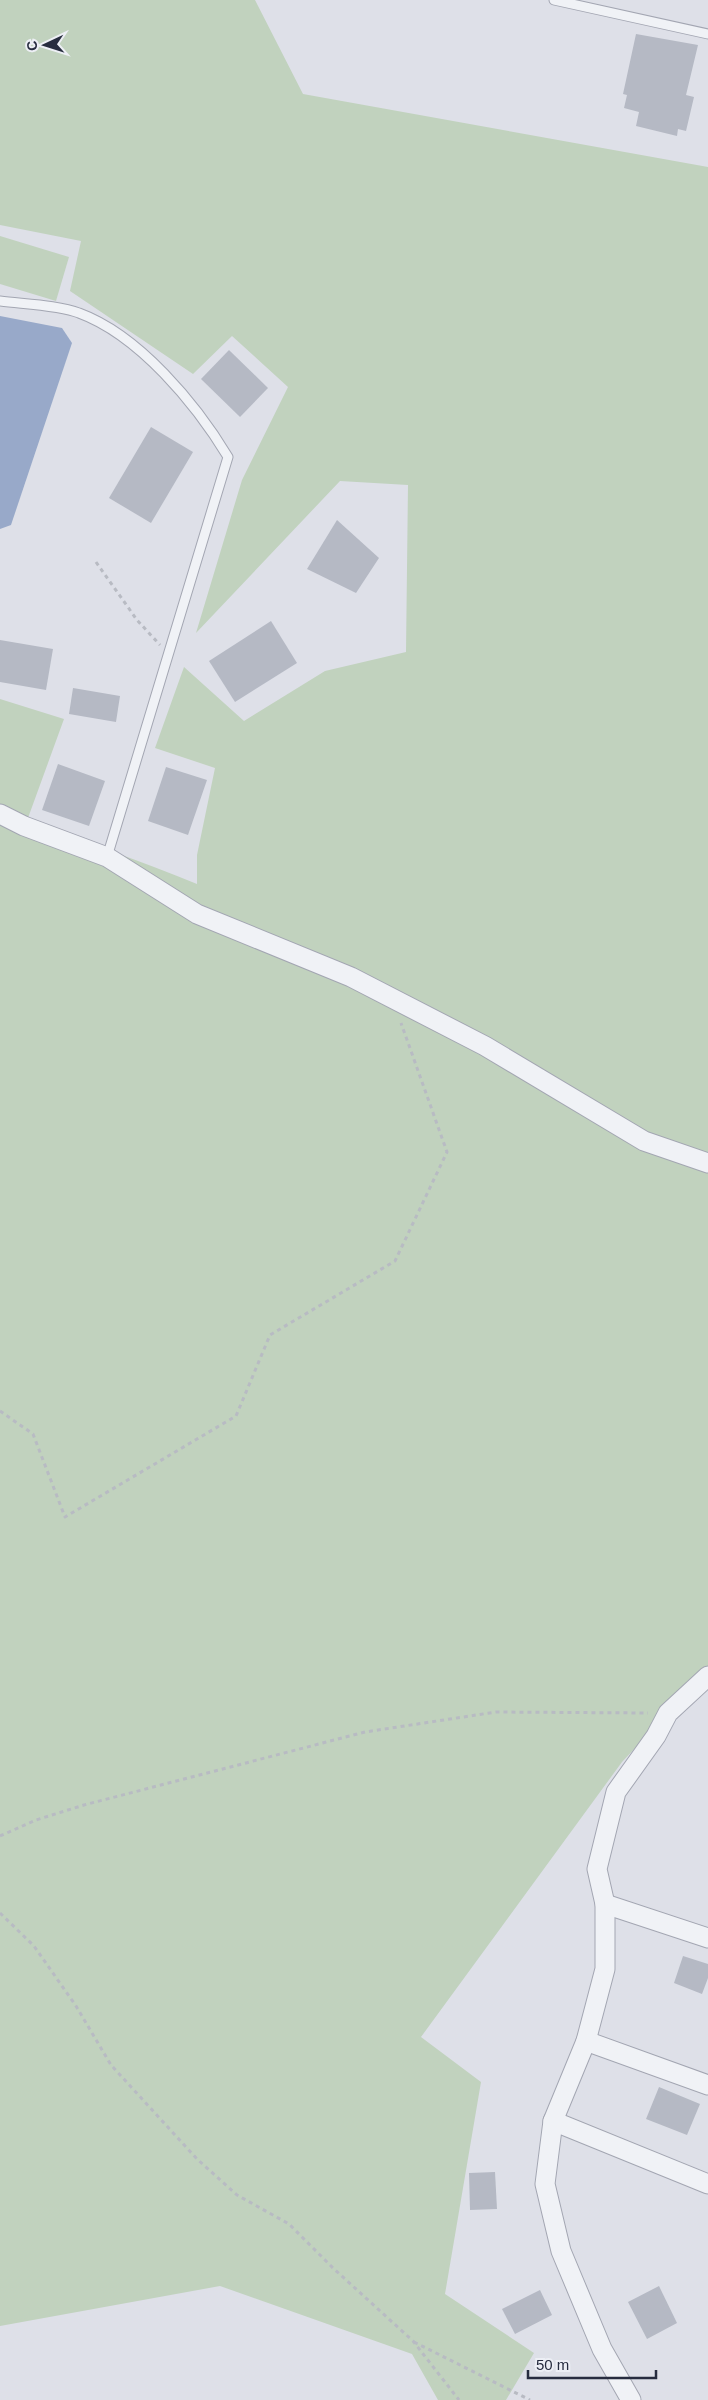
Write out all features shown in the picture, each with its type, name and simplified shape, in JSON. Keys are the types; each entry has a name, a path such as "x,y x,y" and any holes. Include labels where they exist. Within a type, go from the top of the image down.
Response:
{"street":[{"path":"0,814 24,826 106,857 197,914 351,977 484,1046 644,1141 708,1163"},
{"path":"631,2400 602,2349 561,2251 545,2184 553,2122 586,2041 605,1969 605,1904 597,1868 616,1792 656,1736 668,1713 708,1676"},
{"path":"605,1904 708,1938"},
{"path":"586,2041 708,2085"},
{"path":"553,2122 708,2184"}],"lane":[{"path":"554,0 708,34"},
{"path":"0,301 77,312 103,323 122,335 148,358 199,415 211,429 228,457 106,857"}],"path":[{"path":"96,562 137,620 169,655"},
{"path":"0,1411 33,1434 65,1517 236,1416 270,1335 395,1260 447,1152 401,1022"},
{"path":"0,1836 36,1820 84,1805 365,1732 496,1712 668,1713"},
{"path":"0,1914 34,1946 76,2006 111,2065 197,2158 236,2195 289,2224 333,2268 413,2341 459,2400"},
{"path":"413,2341 530,2400"}],"green space":[{"path":"0,0 255,0 303,94 708,167 708,1670 622,1762 421,2037 481,2082 445,2294 534,2353 506,2400 438,2400 412,2354 220,2286 0,2326 0,699 64,719 28,818 197,884 197,855 215,768 155,748 184,667 244,721 325,671 406,652 408,485 340,481 196,633 242,480 288,387 232,336 193,374 70,291 81,241 0,225"},
{"path":"0,236 69,257 56,301 0,284"}],"water":[{"path":"0,316 62,328 72,343 11,525 0,529"}],"building":[{"path":"636,34 698,45 686,95 694,97 686,131 678,129 677,136 636,126 639,112 624,108 627,95 623,94"},
{"path":"229,350 268,388 240,417 201,379"},
{"path":"151,427 193,452 151,523 109,498"},
{"path":"337,520 379,558 356,593 307,569"},
{"path":"271,621 297,663 235,702 209,661"},
{"path":"0,640 53,649 46,690 0,682"},
{"path":"73,688 120,696 116,722 69,714"},
{"path":"58,764 105,781 89,826 42,810"},
{"path":"166,767 207,780 188,835 148,821"},
{"path":"683,1956 708,1964 708,1978 702,1994 674,1983"},
{"path":"659,2087 700,2104 687,2135 646,2119"},
{"path":"495,2172 497,2209 470,2210 469,2173"},
{"path":"659,2286 677,2323 647,2339 628,2302"},
{"path":"540,2290 552,2315 515,2334 502,2309"}]}
